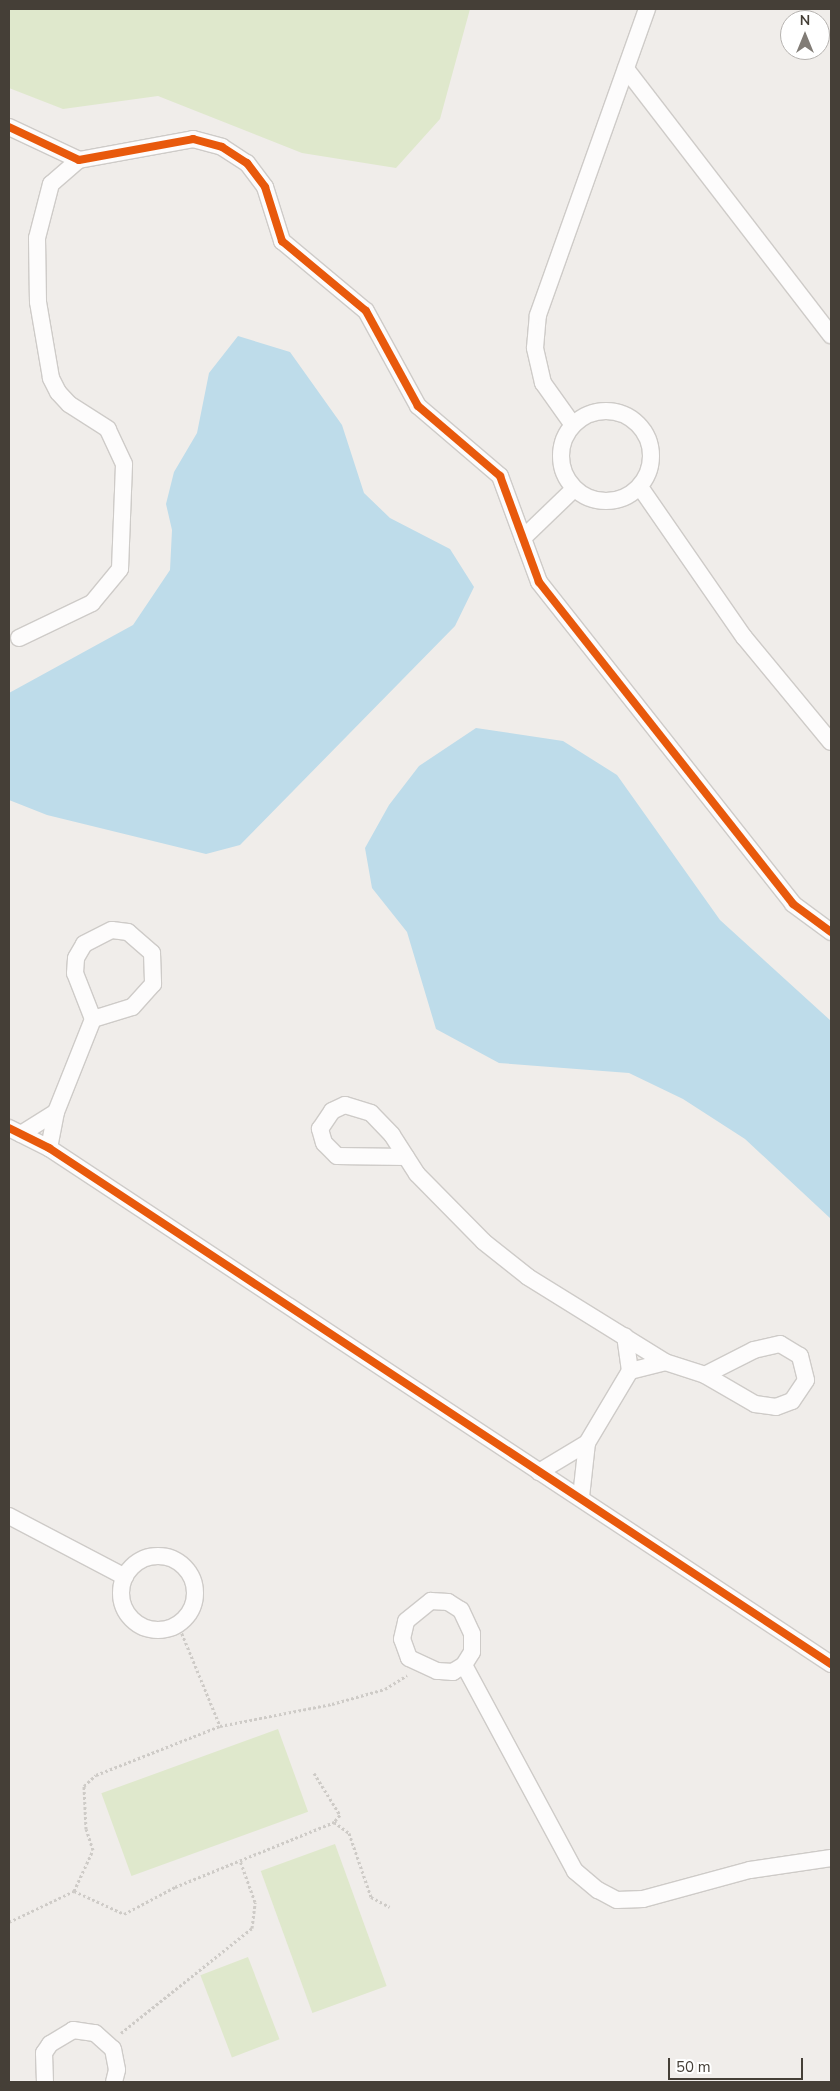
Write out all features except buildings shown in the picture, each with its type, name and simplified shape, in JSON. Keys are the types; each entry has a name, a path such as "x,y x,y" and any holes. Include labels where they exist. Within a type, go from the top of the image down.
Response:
{"street":[{"path":"574,425 543,382 535,348 538,315 647,9"},
{"path":"626,69 831,335"},
{"path":"9,127 79,160"},
{"path":"19,638 92,603 120,569 124,464 108,428 69,404 58,392 51,378 38,302 37,238 52,184 79,160 193,139 222,147 247,163 265,187 282,241 366,311 418,406 500,476 540,582 793,904 831,932"},
{"path":"608,411 637,423 649,439 652,459 640,487 623,499 602,502 574,489 561,461 563,441 574,425 590,414 608,411"},
{"path":"640,487 744,637 831,742"},
{"path":"523,538 574,489"},
{"path":"49,1148 56,1112 93,1020 75,974 76,958 97,934 128,932 152,952 153,984 132,1007 93,1020"},
{"path":"406,1157 336,1156 324,1143 320,1129 332,1111 357,1105 392,1135 406,1157 446,1206 484,1242 528,1277 665,1362 705,1375 755,1404 776,1407 792,1401 806,1380 800,1356 780,1344 754,1350 705,1375"},
{"path":"15,1131 56,1112"},
{"path":"15,1131 49,1148 831,1664"},
{"path":"581,1498 587,1443 630,1371 625,1336"},
{"path":"630,1371 665,1362"},
{"path":"540,1472 587,1443"},
{"path":"9,1516 125,1577"},
{"path":"158,1556 183,1566 195,1590 191,1609 178,1624 152,1629 129,1616 121,1590 125,1577 133,1566 158,1556"},
{"path":"431,1601 448,1602 461,1610 472,1634 472,1652 464,1664 453,1672 422,1666 409,1658 402,1639 406,1621 431,1601"},
{"path":"464,1664 575,1871 604,1894 618,1900 643,1899 750,1870 831,1858"},
{"path":"45,2082 44,2053 61,2035 85,2030 108,2043 117,2058 114,2082"}],"path":[{"path":"178,1624 220,1726"},
{"path":"9,1922 74,1891 93,1850 86,1829 84,1786 96,1775 220,1726 385,1689 422,1666"},
{"path":"74,1891 124,1914 240,1860 334,1822 340,1815 314,1773"},
{"path":"334,1822 349,1833 371,1896 390,1907"},
{"path":"108,2043 252,1928 255,1902 240,1860"}],"green space":[{"path":"9,9 470,9 440,119 396,168 302,153 158,96 63,109 9,88"},
{"path":"278,1729 308,1812 131,1876 101,1793"},
{"path":"335,1844 387,1986 312,2013 261,1871"},
{"path":"248,1957 280,2039 232,2057 200,1975"}],"water":[{"path":"238,336 290,352 342,425 364,493 390,518 450,549 474,587 455,626 240,845 206,854 47,815 9,800 9,693 133,625 170,570 172,530 166,504 174,472 197,433 209,373"},
{"path":"476,728 563,741 617,775 720,920 831,1021 831,1219 745,1139 683,1099 629,1073 499,1063 436,1029 407,932 372,888 365,848 389,805 419,766"}],"cycle path":[{"path":"9,127 79,160 193,139 222,147 247,163 265,187 282,241 366,311 418,406 500,476 539,582 793,904 831,932"},
{"path":"9,1128 49,1148 831,1664"}]}
